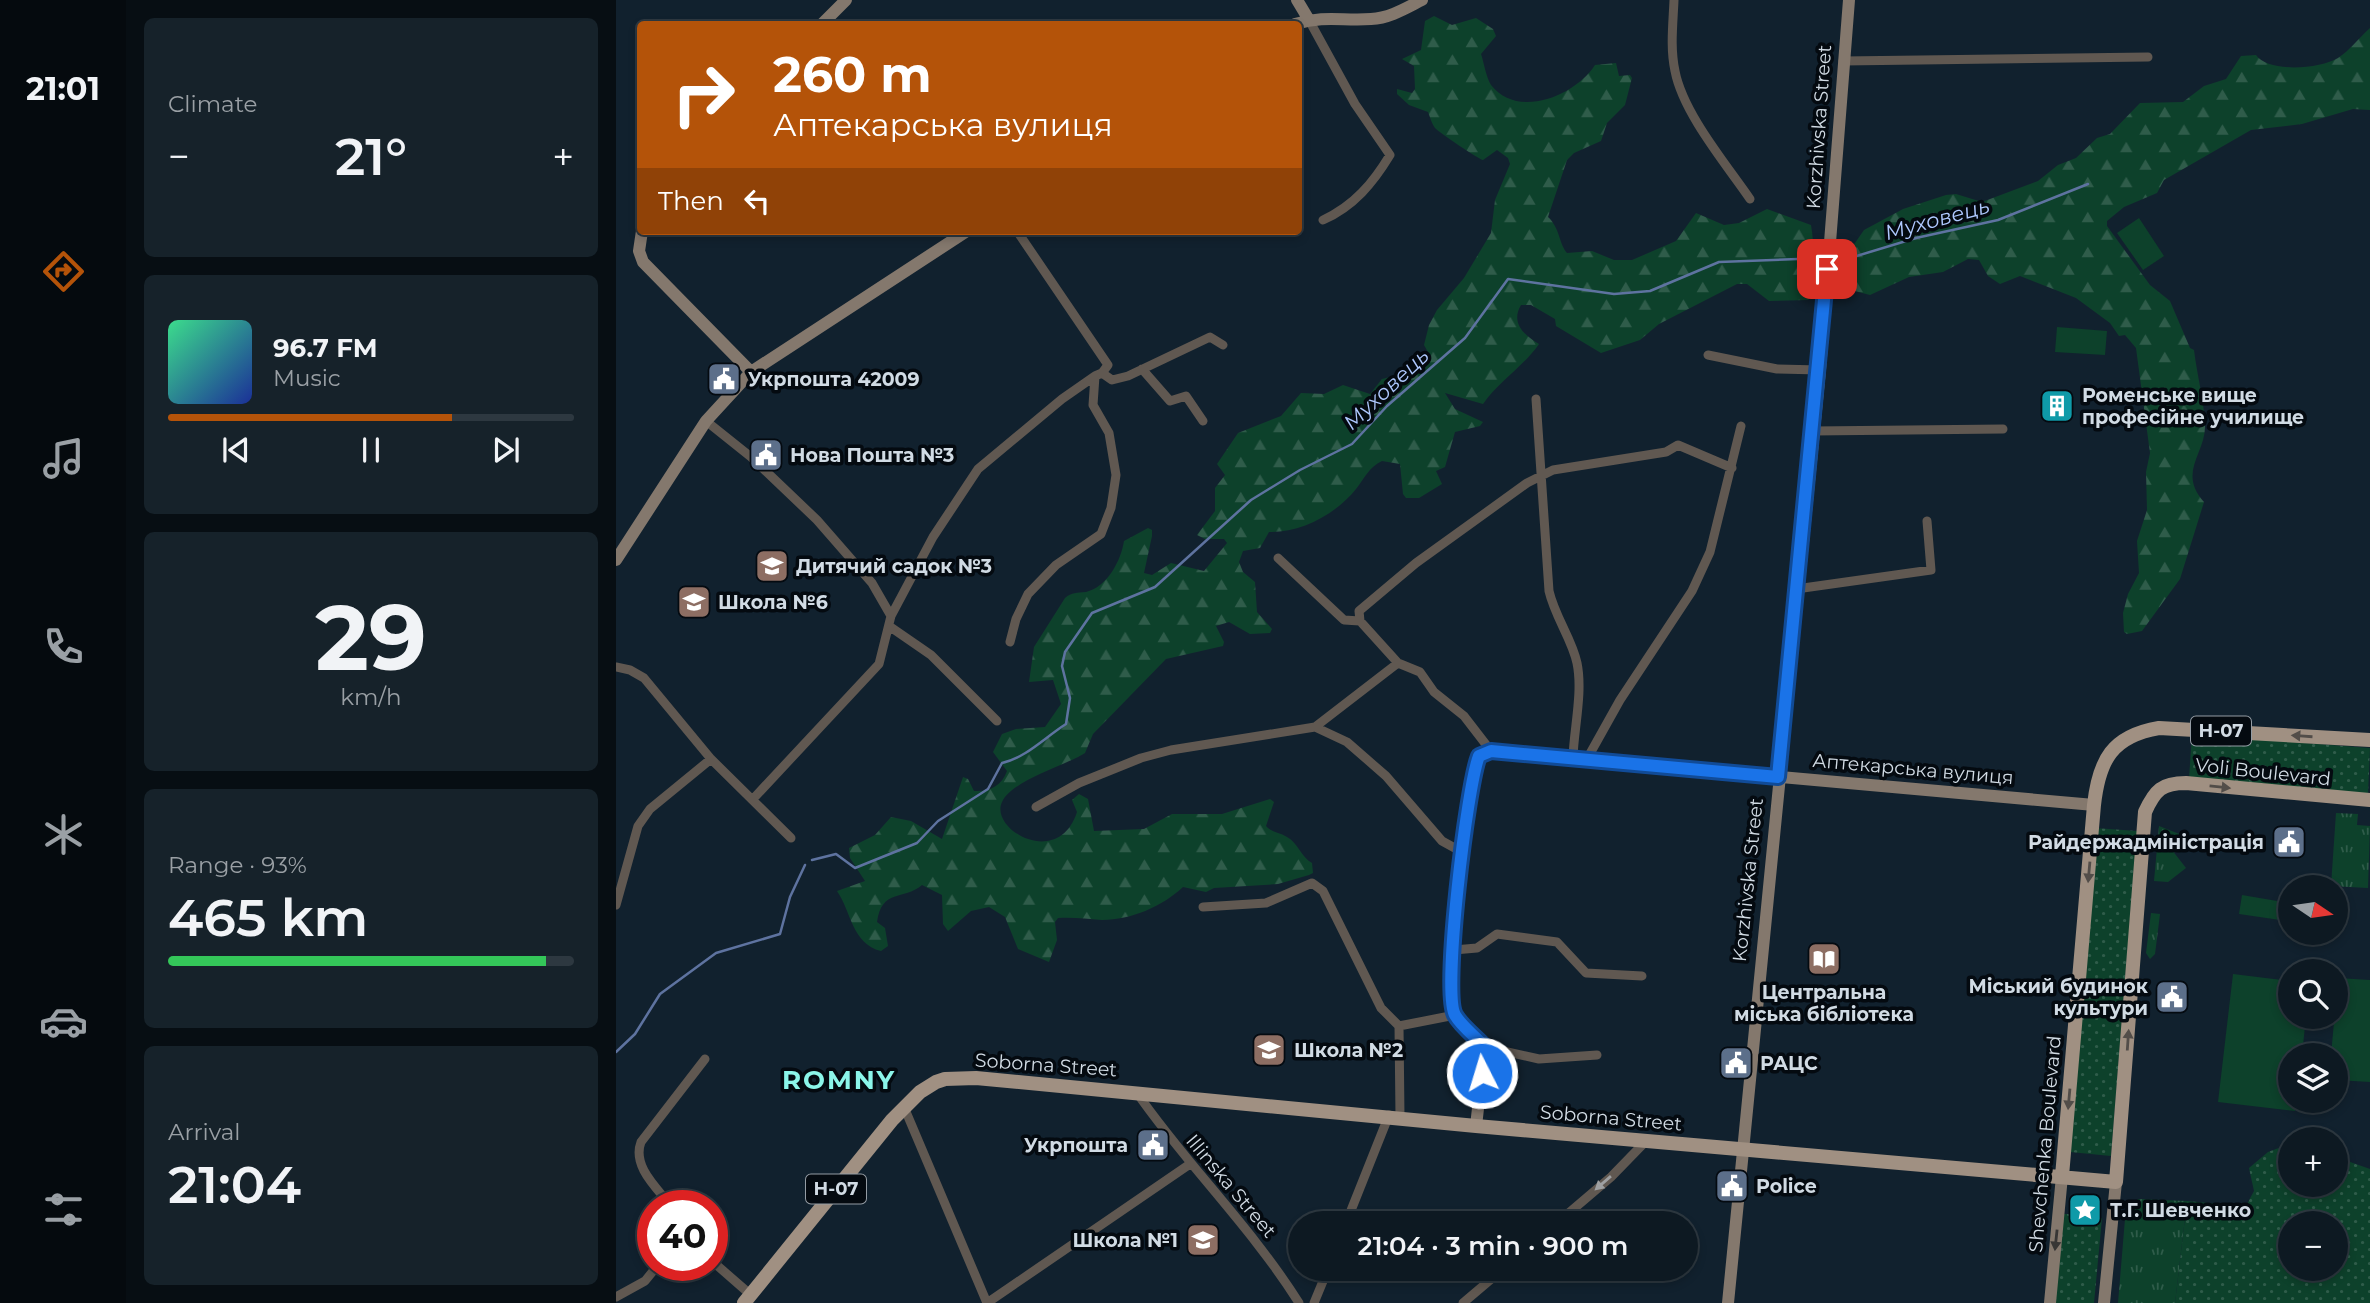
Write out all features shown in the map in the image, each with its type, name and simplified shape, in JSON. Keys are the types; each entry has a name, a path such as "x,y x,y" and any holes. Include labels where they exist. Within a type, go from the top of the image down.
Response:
{"main road":[{"name":"Voli Boulevard","path":"2097,780 2107,756 2120,741 2139,731 2159,728 2370,740"},
{"name":"Shevchenka Boulevard","path":"2062,1176 2097,780"},
{"name":"Voli Boulevard","path":"2116,1181 2145,812 2154,791 2168,783 2186,783 2370,800"},
{"name":"Soborna Street","path":"904,1107 945,1079 976,1078 1136,1091 1476,1126 2116,1181"},
{"name":"Н-07","path":"748,1299 904,1107"}],"street":[{"path":"825,21 846,0"},
{"path":"1297,0 1355,104 1390,155 1371,185 1338,213 1323,220"},
{"path":"1302,22 1327,17 1371,19 1395,14 1422,0"},
{"path":"1674,0 1672,44 1675,74 1686,102 1750,199"},
{"name":"Korzhivska Street","path":"1728,1303 1819,370 1849,0"},
{"path":"1843,61 2148,57"},
{"path":"641,235 639,251 643,262 751,372"},
{"path":"616,560 706,421 751,372 961,235"},
{"path":"753,799 879,664 890,621 933,537 978,469 1062,399 1108,365 1020,235"},
{"path":"1098,374 1112,380 1210,337 1223,345"},
{"path":"1709,355 1777,369 1819,370"},
{"path":"1142,369 1170,401 1186,396 1203,421"},
{"path":"1010,642 1028,594 1056,565 1101,534 1111,508 1116,475 1109,433 1093,405 1098,374"},
{"path":"1536,399 1539,477 1549,591 1554,614 1577,661 1579,679 1573,757"},
{"path":"706,421 751,457 817,520 872,583 890,621 931,655 996,721"},
{"path":"1587,759 1620,699 1692,591 1710,552 1741,425"},
{"path":"1813,431 2003,429"},
{"path":"1597,1055 1539,1059 1485,1047 1455,1015 1451,990 1462,852 1472,774 1485,753 1464,716 1434,692 1420,672 1398,663 1360,621 1359,611 1416,563 1497,502 1553,470 1666,452 1678,445 1732,468"},
{"path":"1796,589 1931,570 1927,521"},
{"path":"1278,558 1344,620 1360,621"},
{"path":"1036,807 1079,783 1141,758 1171,750 1315,727 1398,663"},
{"path":"616,667 644,678 711,759 791,838"},
{"path":"1315,727 1347,742 1386,776 1442,841 1462,852"},
{"name":"Аптекарська вулиця","path":"1485,753 1573,757 2094,805"},
{"path":"616,905 638,826 650,809 711,759"},
{"path":"1203,907 1266,903 1312,883 1323,891 1381,1008 1399,1026 1394,1116 1351,1211"},
{"path":"1454,950 1477,948 1497,934 1553,940 1586,973 1642,976"},
{"path":"1399,1026 1455,1015"},
{"path":"1476,1126 1485,1047"},
{"path":"659,1190 636,1154 641,1142 705,1059"},
{"name":"Illinska Street","path":"1136,1091 1190,1164 1278,1269 1299,1303"},
{"path":"904,1107 987,1303 1190,1164"},
{"path":"1570,1211 1611,1177 1647,1140"},
{"name":"Shevchenka Boulevard","path":"2050,1303 2062,1176"},
{"path":"2104,1303 2116,1181"},
{"path":"728,1278 748,1299"},
{"path":"616,1297 645,1281"},
{"path":"1314,1303 1323,1281"},
{"path":"1463,1303 1489,1281"}],"green space":[{"path":"1434,16 1452,25 1476,18 1493,29 1496,36 1481,54 1486,74 1491,85 1502,95 1516,101 1531,102 1561,94 1575,86 1595,65 1616,63 1619,76 1630,75 1632,78 1625,105 1607,123 1601,141 1574,153 1567,160 1548,217 1567,253 1592,251 1614,260 1632,260 1676,241 1696,213 1724,225 1739,223 1767,209 1811,225 1815,294 1808,300 1769,301 1747,284 1737,284 1659,324 1640,340 1601,353 1556,326 1555,319 1531,305 1521,305 1518,323 1524,333 1539,344 1533,352 1483,404 1445,393 1455,409 1483,422 1480,426 1455,432 1445,467 1436,471 1442,484 1419,498 1406,498 1403,494 1400,464 1382,461 1370,470 1348,498 1328,514 1293,529 1269,532 1260,548 1243,551 1239,562 1243,572 1255,582 1257,612 1272,629 1270,633 1250,634 1229,622 1216,626 1224,642 1223,646 1166,659 1093,734 1085,753 1028,780 1008,794 1002,802 1001,813 1015,832 1028,839 1041,841 1055,839 1068,829 1077,812 1072,800 1079,794 1088,799 1094,831 1144,829 1172,814 1222,814 1270,799 1274,802 1266,826 1294,843 1312,863 1313,873 1278,884 1214,888 1206,892 1183,887 1156,906 1124,918 1058,918 1055,922 1057,940 1049,962 1018,949 1005,917 989,907 971,911 948,931 943,924 942,895 922,885 883,904 877,922 885,928 888,946 881,951 871,947 853,926 837,891 865,881 850,858 849,848 875,835 891,817 911,821 942,839 963,777 968,779 974,791 990,789 1002,781 1007,771 993,752 1002,734 1016,729 1045,727 1061,704 1053,680 1029,682 1034,647 1065,598 1100,585 1116,565 1124,541 1148,528 1152,530 1152,536 1144,573 1152,575 1171,563 1204,571 1227,543 1224,539 1205,539 1197,535 1215,511 1215,488 1225,475 1217,464 1238,433 1281,416 1301,393 1324,394 1343,385 1370,394 1382,379 1425,368 1427,365 1429,356 1424,345 1429,325 1437,310 1464,278 1491,233 1495,200 1510,164 1508,158 1497,150 1483,160 1435,128 1428,112 1409,105 1397,94 1397,89 1412,93 1415,89 1414,66 1402,59 1421,50 1425,21"},
{"path":"2370,28 2370,110 2353,109 2302,124 2251,130 2164,180 2157,193 2124,207 2107,221 2107,226 2150,285 2170,301 2190,348 2194,350 2205,425 2193,472 2196,491 2204,502 2180,579 2142,631 2127,634 2124,632 2123,613 2128,594 2139,573 2137,541 2147,510 2146,472 2150,453 2136,348 2125,335 2119,336 2110,323 2076,298 2020,276 2000,284 1988,276 1979,260 1968,259 1943,272 1909,277 1870,295 1851,290 1844,277 1846,256 1864,230 1903,209 1956,194 1982,202 2038,181 2058,165 2076,158 2097,138 2110,134 2140,103 2183,102 2204,86 2226,79 2241,56 2256,55 2262,61 2282,67 2319,65 2338,58"},
{"path":"2139,218 2164,256 2143,270 2117,233"},
{"path":"2057,327 2107,331 2105,355 2055,352"},
{"path":"2192,734 2370,748 2368,795 2189,779"},
{"path":"2336,813 2358,814 2357,825 2370,826 2368,888 2348,887 2348,875 2332,875"},
{"path":"2159,826 2187,837 2172,850 2186,868 2168,882 2154,881"},
{"path":"2095,828 2137,831 2111,1156 2070,1152"},
{"path":"2242,895 2278,901 2278,920 2239,914"},
{"path":"2151,913 2160,914 2155,954 2150,959 2146,953"},
{"path":"2233,974 2278,979 2278,1029 2305,1029 2303,1043 2278,1043 2278,1109 2218,1102"},
{"path":"2348,979 2370,980 2370,1082 2348,1081 2348,1043 2332,1043 2333,1029 2348,1029"},
{"path":"2278,1148 2278,1197 2348,1197 2348,1161 2370,1169 2370,1303 2175,1303 2187,1201 2241,1206 2247,1204 2254,1191 2249,1168 2268,1152"},
{"path":"2138,1199 2187,1201 2175,1303 2118,1303 2126,1207 2134,1206"},
{"path":"2063,1214 2069,1214 2075,1221 2086,1222 2090,1217 2102,1218 2094,1303 2054,1303"}],"waterway":[{"name":"Муховець","path":"1834,258 1850,258 1916,238 1998,220 2088,184"},
{"name":"Муховець","path":"812,860 836,854 855,868 917,843 938,821 988,789 1002,763 1027,752 1066,724 1070,698 1062,666 1065,652 1092,613 1155,587 1251,500 1300,470 1352,444 1387,406 1465,338 1508,279 1614,294 1650,291 1719,262 1824,258"},
{"name":"Муховець","path":"616,1052 635,1034 660,994 716,953 780,934 790,897 805,865"}],"place":[{"name":"Укрпошта 42009","path":"724,379"},
{"name":"Роменське вище професійне училище","path":"2057,406"},
{"name":"Нова Пошта №3","path":"766,455"},
{"name":"Дитячий садок №3","path":"772,566"},
{"name":"Школа №6","path":"694,602"},
{"name":"Райдержадміністрація","path":"2289,842"},
{"name":"Центральна міська бібліотека","path":"1824,959"},
{"name":"Міський будинок культури","path":"2172,997"},
{"name":"Школа №2","path":"1269,1050"},
{"name":"РАЦС","path":"1736,1063"},
{"name":"Укрпошта","path":"1153,1145"},
{"name":"Police","path":"1732,1186"},
{"name":"Т.Г. Шевченко","path":"2085,1210"},
{"name":"Школа №1","path":"1203,1240"}],"district":[{"name":"ROMNY","path":"839,1080"}],"route":[{"path":"1482,1073 1485,1047 1455,1015 1451,990 1462,852 1472,774 1479,756 1491,751 1778,777 1827,269"}]}
